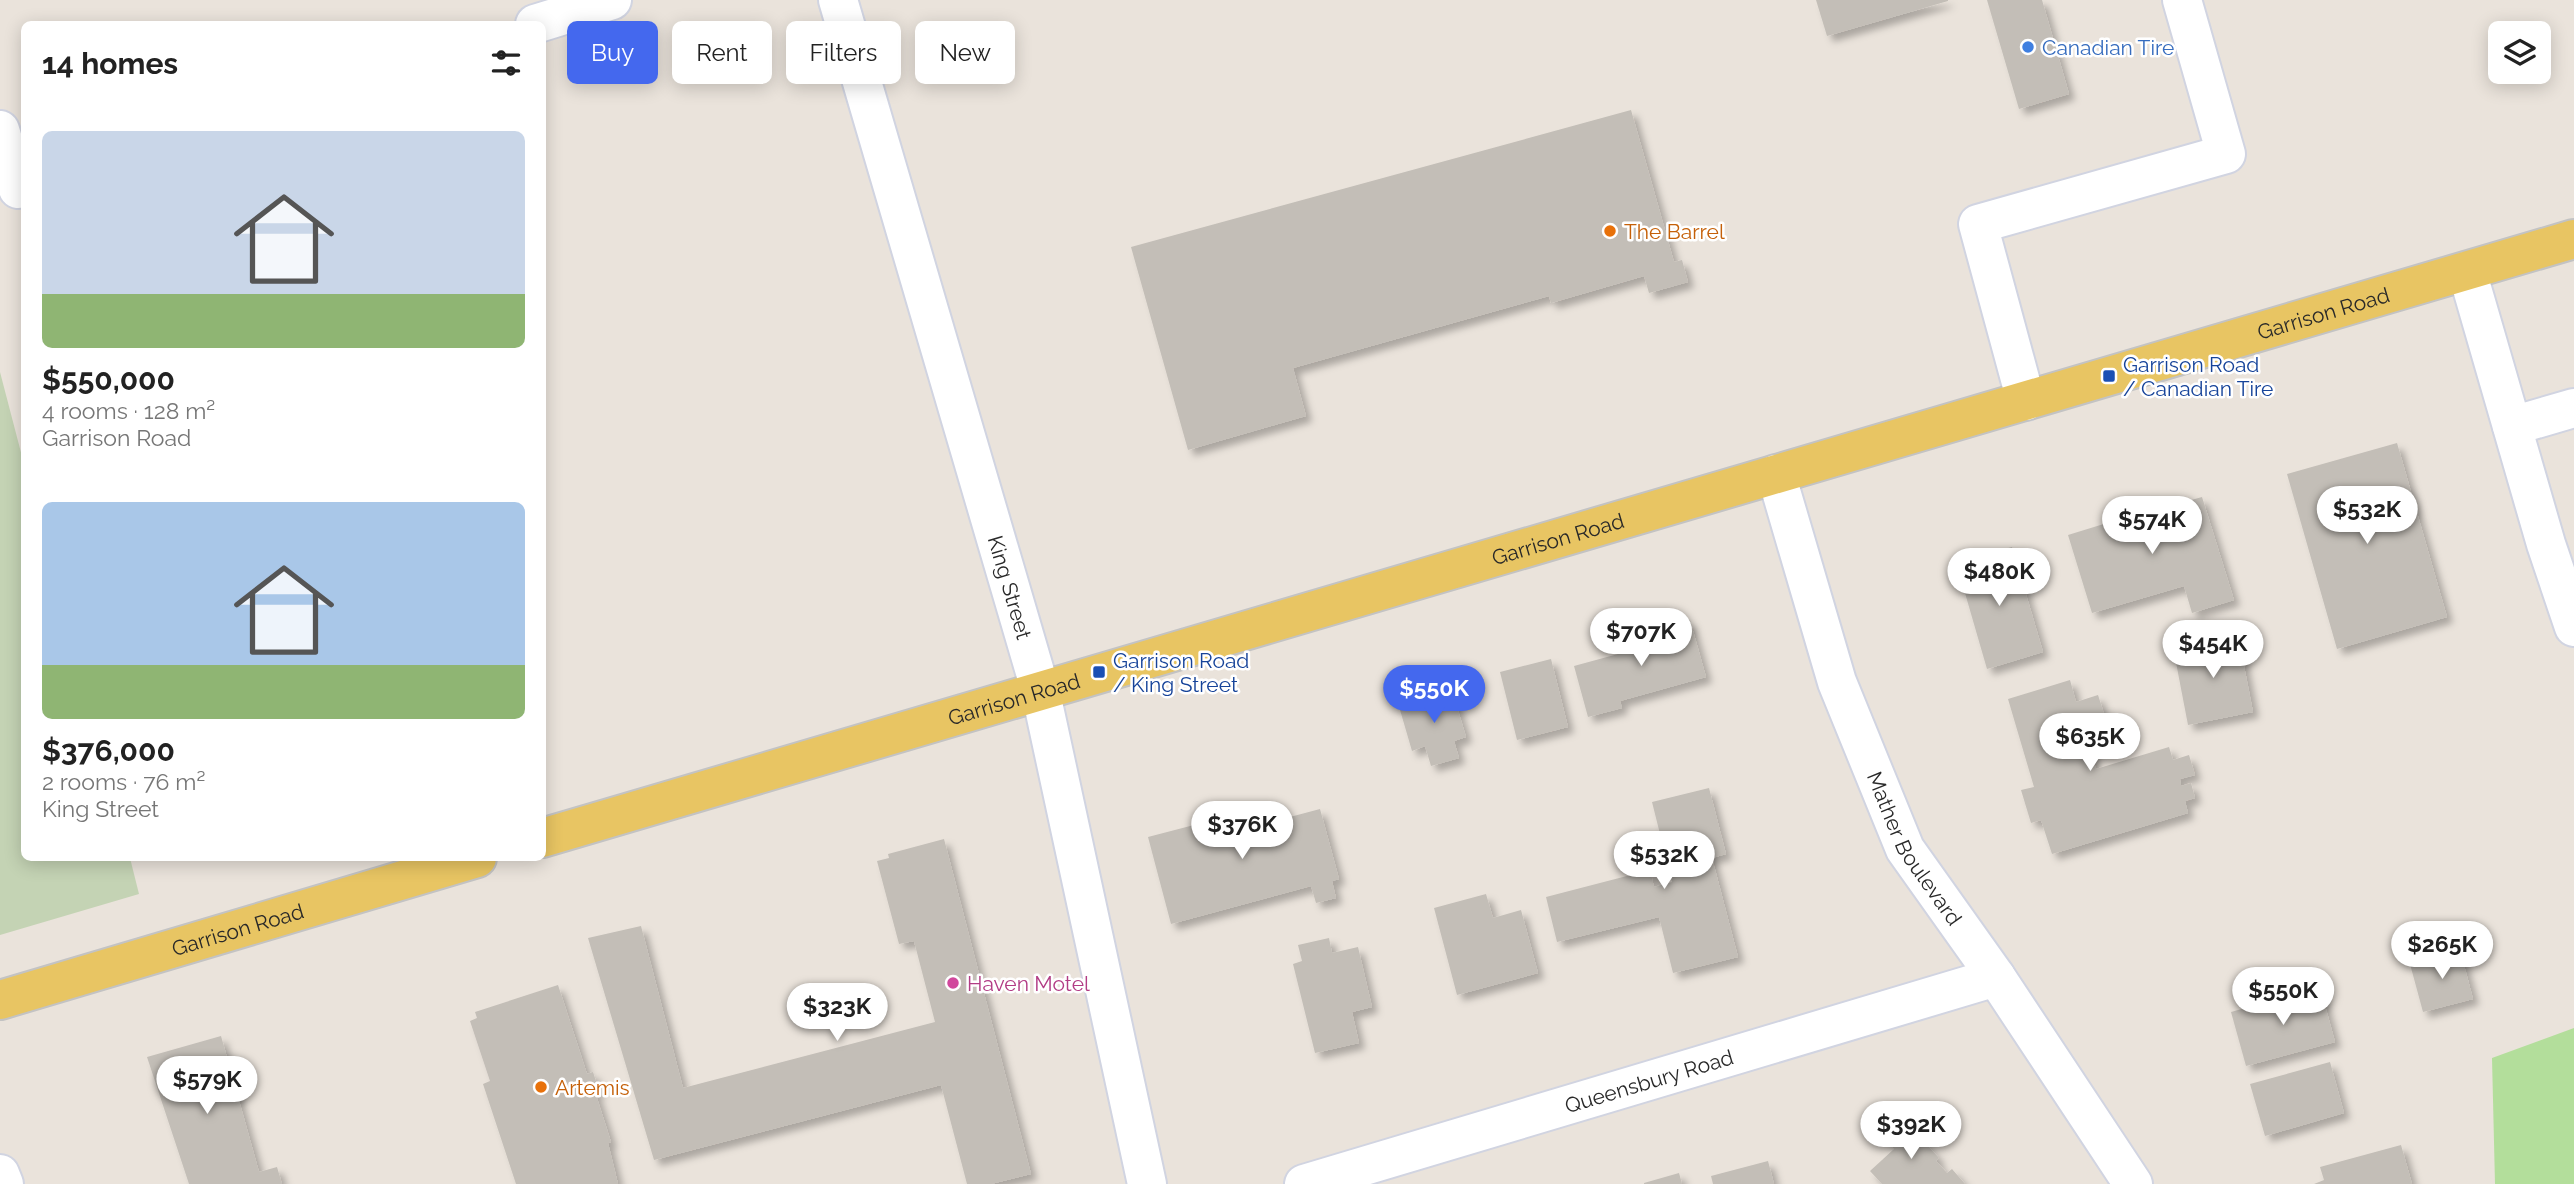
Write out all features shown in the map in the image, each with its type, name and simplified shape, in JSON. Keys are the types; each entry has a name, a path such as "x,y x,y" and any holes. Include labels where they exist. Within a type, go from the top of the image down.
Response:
{"main road":[{"name":"Garrison Road","path":"546,837 2574,240"},
{"name":"Garrison Road","path":"0,1000 467,861"}],"street":[{"path":"545,21 612,0"},
{"name":"King Street","path":"838,0 1040,690 1147,1184"},
{"path":"2026,401 1978,224 2226,154 2182,0"},
{"path":"0,130 14,190"},
{"path":"2467,271 2512,426 2560,540 2573,624"},
{"path":"2512,426 2574,408"},
{"name":"Mather Boulevard","path":"1776,474 1837,682 1905,849 1996,977 2133,1184"},
{"name":"Queensbury Road","path":"1304,1184 1996,977"},
{"path":"0,1174 4,1184"}],"green space":[{"path":"0,372 21,452 21,861 131,861 139,894 0,935"},
{"path":"2574,1028 2574,1184 2495,1184 2492,1058"}],"building":[{"path":"1816,0 1948,0 1948,1 1827,36"},
{"name":"Canadian Tire","path":"1987,0 2042,0 2069,94 2019,109"},
{"path":"1631,110 1674,262 1682,260 1688,282 1649,293 1644,276 1551,303 1549,296 1293,368 1306,416 1188,450 1131,247"},
{"path":"2397,443 2447,617 2337,649 2287,474"},
{"path":"2151,496 2156,510 2202,497 2234,600 2192,613 2184,586 2092,613 2068,535 2120,519 2115,507"},
{"path":"2012,547 2043,652 1987,669 1956,562"},
{"path":"1690,620 1706,677 1620,701 1622,708 1588,717 1574,666 1618,654 1615,641"},
{"path":"2238,635 2253,712 2188,725 2173,647"},
{"path":"1551,659 1568,727 1517,740 1500,672"},
{"path":"2070,680 2076,702 2098,695 2113,742 2090,749 2096,769 2169,747 2173,760 2189,755 2195,775 2180,779 2181,786 2191,783 2195,798 2185,801 2188,813 2052,854 2041,820 2031,823 2021,790 2034,787 2008,699"},
{"path":"1451,687 1466,737 1454,741 1459,758 1431,766 1425,746 1412,751 1398,703"},
{"path":"1709,788 1726,854 1712,858 1738,957 1673,973 1659,917 1557,942 1546,897 1650,870 1654,887 1672,882 1652,802"},
{"path":"1270,803 1275,821 1320,809 1339,879 1332,881 1336,898 1316,903 1311,886 1171,924 1148,837 1194,825 1192,819 1218,812 1219,816"},
{"name":"Haven Motel","path":"944,839 1031,1174 991,1184 967,1184 941,1085 654,1160 588,938 641,926 683,1088 935,1022 914,941 899,944 877,861 889,858 888,854"},
{"path":"1486,894 1493,918 1521,910 1538,973 1457,995 1434,908"},
{"path":"1329,938 1332,953 1358,947 1372,1007 1352,1012 1359,1043 1315,1053 1293,964 1302,961 1298,945"},
{"path":"2460,950 2473,999 2423,1012 2410,964"},
{"name":"Artemis","path":"558,985 587,1074 593,1072 599,1091 595,1092 611,1142 608,1143 618,1184 516,1184 483,1084 490,1081 470,1021 477,1018 475,1012"},
{"path":"2320,987 2335,1042 2246,1066 2231,1012"},
{"path":"221,1036 259,1172 277,1167 282,1184 189,1184 147,1057"},
{"path":"2330,1062 2344,1113 2265,1136 2250,1084"},
{"path":"1902,1118 1939,1158 1936,1161 1947,1173 1952,1169 1965,1184 1882,1184 1870,1171 1894,1149 1883,1136"},
{"path":"2401,1145 2412,1184 2314,1184 2324,1180 2320,1167"},
{"path":"1768,1161 1774,1184 1713,1184 1711,1176"},
{"path":"1679,1173 1682,1184 1644,1184 1644,1183"}],"place":[{"name":"Canadian Tire","path":"2028,47"},
{"name":"The Barrel","path":"1610,231"},
{"name":"Garrison Road / Canadian Tire","path":"2109,376"},
{"name":"Garrison Road / King Street","path":"1099,672"},
{"name":"Haven Motel","path":"953,983"},
{"name":"Artemis","path":"541,1087"}]}
